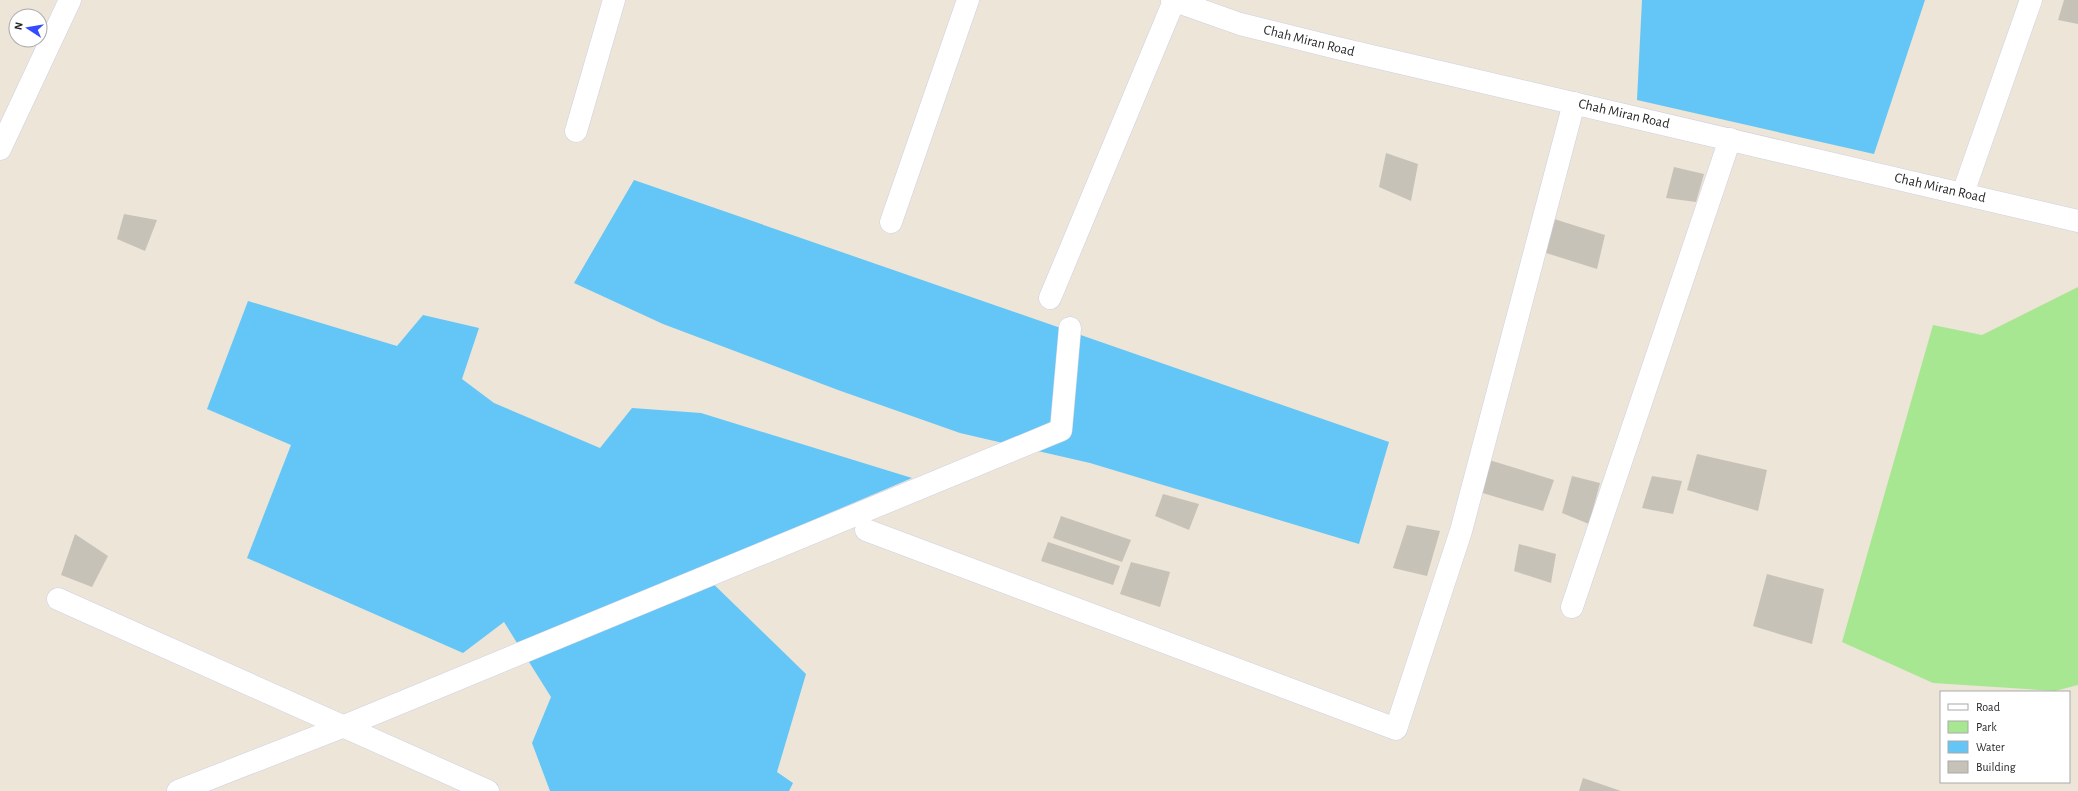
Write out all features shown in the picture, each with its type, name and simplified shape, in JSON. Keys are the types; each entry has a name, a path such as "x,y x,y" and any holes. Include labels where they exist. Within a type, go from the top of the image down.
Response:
{"street":[{"path":"0,149 70,0"},
{"path":"576,131 614,0"},
{"path":"891,222 968,0"},
{"path":"1050,298 1173,0"},
{"name":"Chah Miran Road","path":"1173,0 1255,27 1344,50 1963,193 2078,222"},
{"path":"1963,193 2031,0"},
{"path":"866,530 1396,729 1461,531 1574,103"},
{"path":"1572,607 1730,139"},
{"path":"178,791 342,727 1061,430 1070,328"},
{"path":"58,599 488,791"}],"green space":[{"path":"2078,287 2078,685 2055,691 1933,683 1842,642 1933,325 1982,335"}],"water":[{"path":"1642,0 1925,0 1874,154 1637,100"},
{"path":"634,180 1389,442 1359,544 1090,463 960,433 838,390 663,324 574,283"},
{"path":"248,301 397,346 423,315 479,328 462,379 494,403 600,448 632,408 701,413 912,478 698,569 806,674 777,772 793,783 789,791 550,791 532,743 551,697 504,622 463,653 247,558 291,445 207,409"}],"building":[{"path":"2064,0 2078,0 2078,24 2058,20"},
{"path":"1386,153 1418,164 1411,201 1379,187"},
{"path":"1674,167 1704,174 1696,202 1666,198"},
{"path":"124,214 157,220 145,251 117,239"},
{"path":"1551,218 1605,235 1597,269 1543,252"},
{"path":"1697,454 1767,470 1758,511 1687,490"},
{"path":"1486,459 1554,480 1543,511 1476,491"},
{"path":"1572,476 1600,483 1589,524 1562,513"},
{"path":"1652,476 1682,481 1673,514 1642,508"},
{"path":"1163,494 1199,504 1189,530 1155,516"},
{"path":"1061,516 1131,540 1122,562 1053,538"},
{"path":"1407,525 1440,531 1427,576 1393,568"},
{"path":"75,534 108,556 92,587 61,575"},
{"path":"1048,542 1120,566 1113,585 1041,561"},
{"path":"1519,544 1556,554 1551,583 1514,571"},
{"path":"1131,562 1170,572 1160,607 1120,594"},
{"path":"1767,574 1824,589 1812,644 1753,626"},
{"path":"1583,778 1621,791 1579,791"}]}
